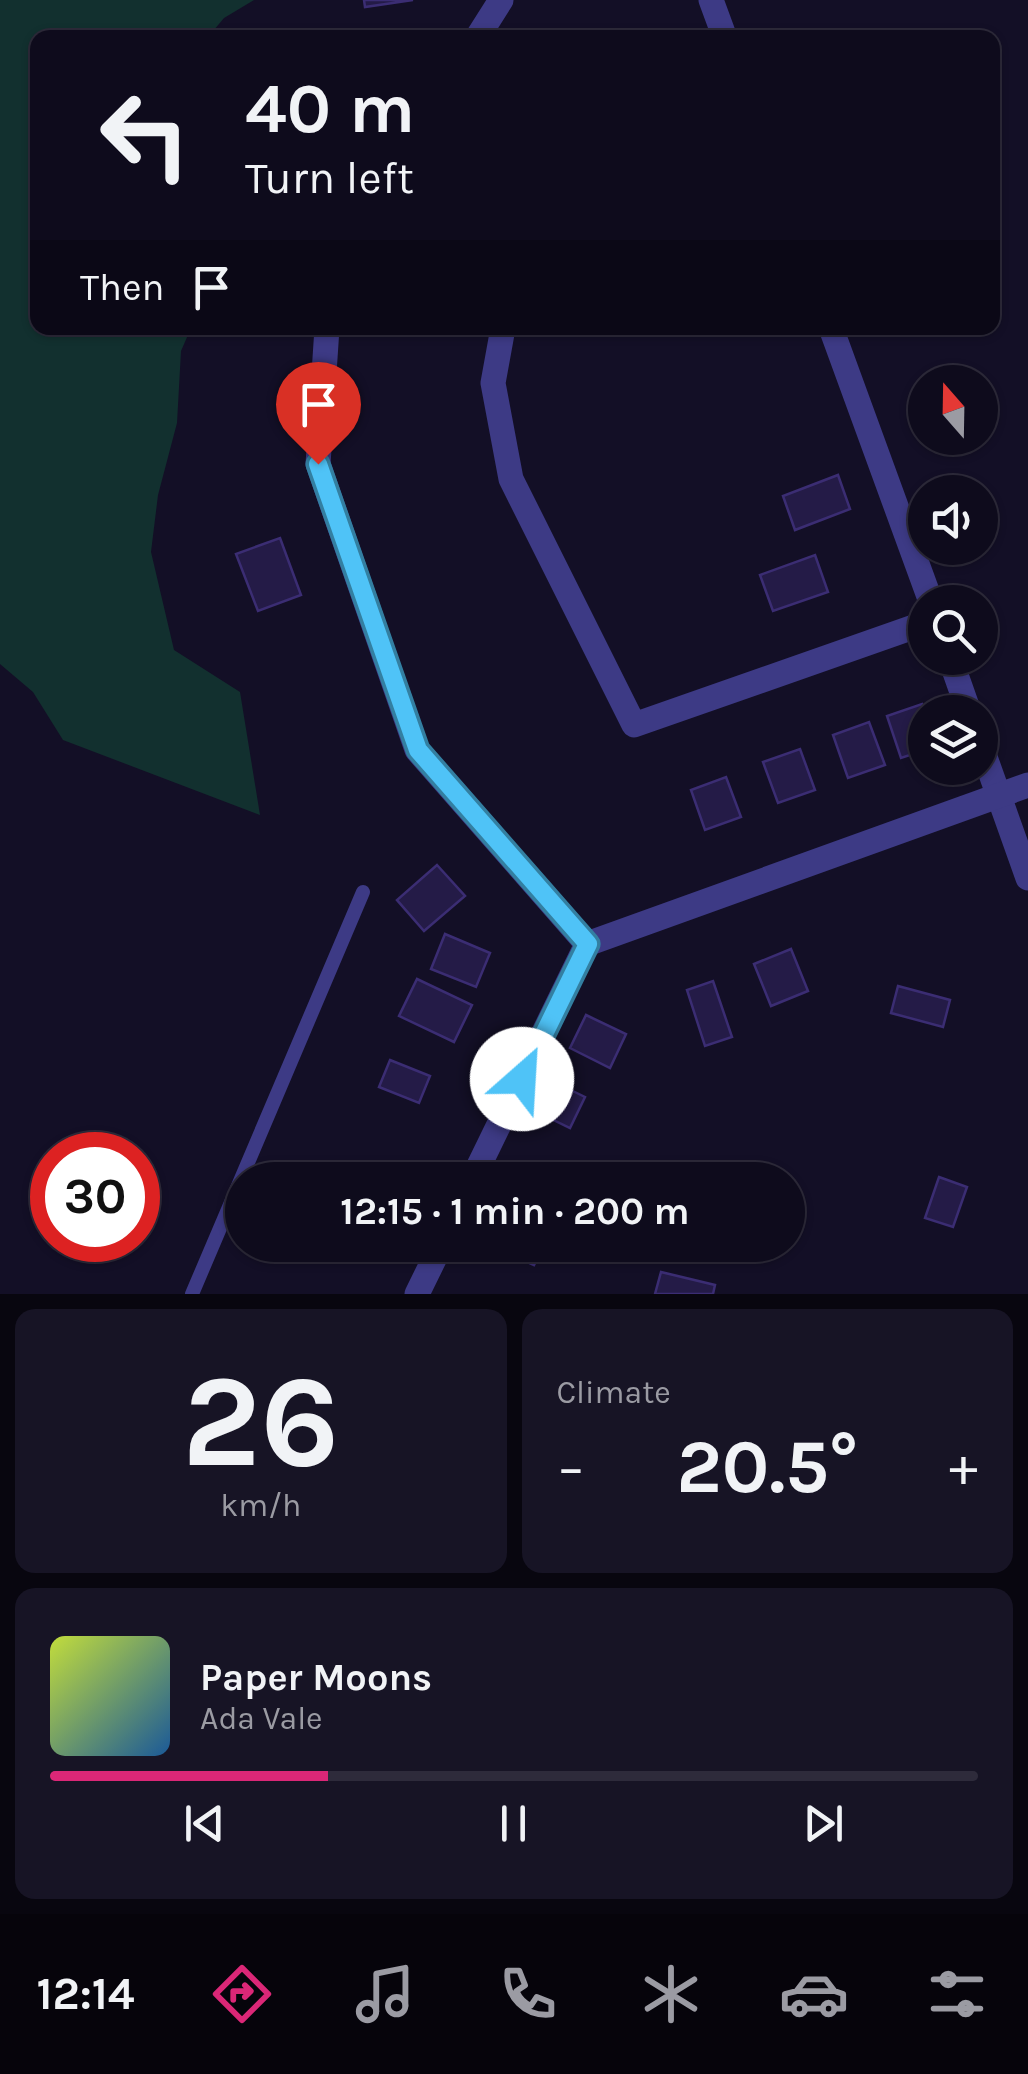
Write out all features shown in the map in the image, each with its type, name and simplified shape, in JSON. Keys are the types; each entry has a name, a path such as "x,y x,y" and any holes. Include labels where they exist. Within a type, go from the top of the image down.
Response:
{"street":[{"path":"482,30 502,0"},
{"path":"711,0 722,30"},
{"path":"327,335 318,464 418,750 588,944"},
{"path":"501,335 493,382 512,479 634,725 908,630"},
{"path":"834,335 925,585"},
{"path":"994,785 1028,878"},
{"path":"481,1162 588,944 1028,785"},
{"path":"417,1294 433,1262"}],"lane":[{"path":"192,1294 363,892"}],"green space":[{"path":"0,0 254,0 224,18 214,30 30,30 30,335 188,335 181,351 177,423 158,495 151,552 174,650 240,692 260,815 63,740 33,692 0,664"}],"building":[{"path":"364,0 413,0 365,7"},
{"path":"838,475 850,509 795,530 783,496"},
{"path":"280,538 301,595 258,611 236,554"},
{"path":"815,555 828,592 773,611 760,575"},
{"path":"908,709 908,756 901,758 887,716"},
{"path":"869,722 885,765 848,778 833,735"},
{"path":"800,749 815,790 778,803 763,762"},
{"path":"726,777 741,817 705,830 691,790"},
{"path":"437,865 465,896 424,931 397,900"},
{"path":"445,934 490,953 476,987 431,969"},
{"path":"791,949 808,991 771,1006 754,964"},
{"path":"417,979 472,1005 454,1042 399,1016"},
{"path":"713,981 732,1037 705,1046 687,990"},
{"path":"898,986 950,1000 943,1027 891,1013"},
{"path":"586,1015 626,1034 610,1068 570,1048"},
{"path":"390,1060 430,1076 419,1103 379,1087"},
{"path":"548,1079 585,1097 570,1128 533,1110"},
{"path":"939,1177 967,1187 953,1227 925,1218"},
{"path":"661,1272 715,1285 713,1294 655,1294"}],"route":[{"path":"318,464 418,750 588,944 522,1079"}]}
